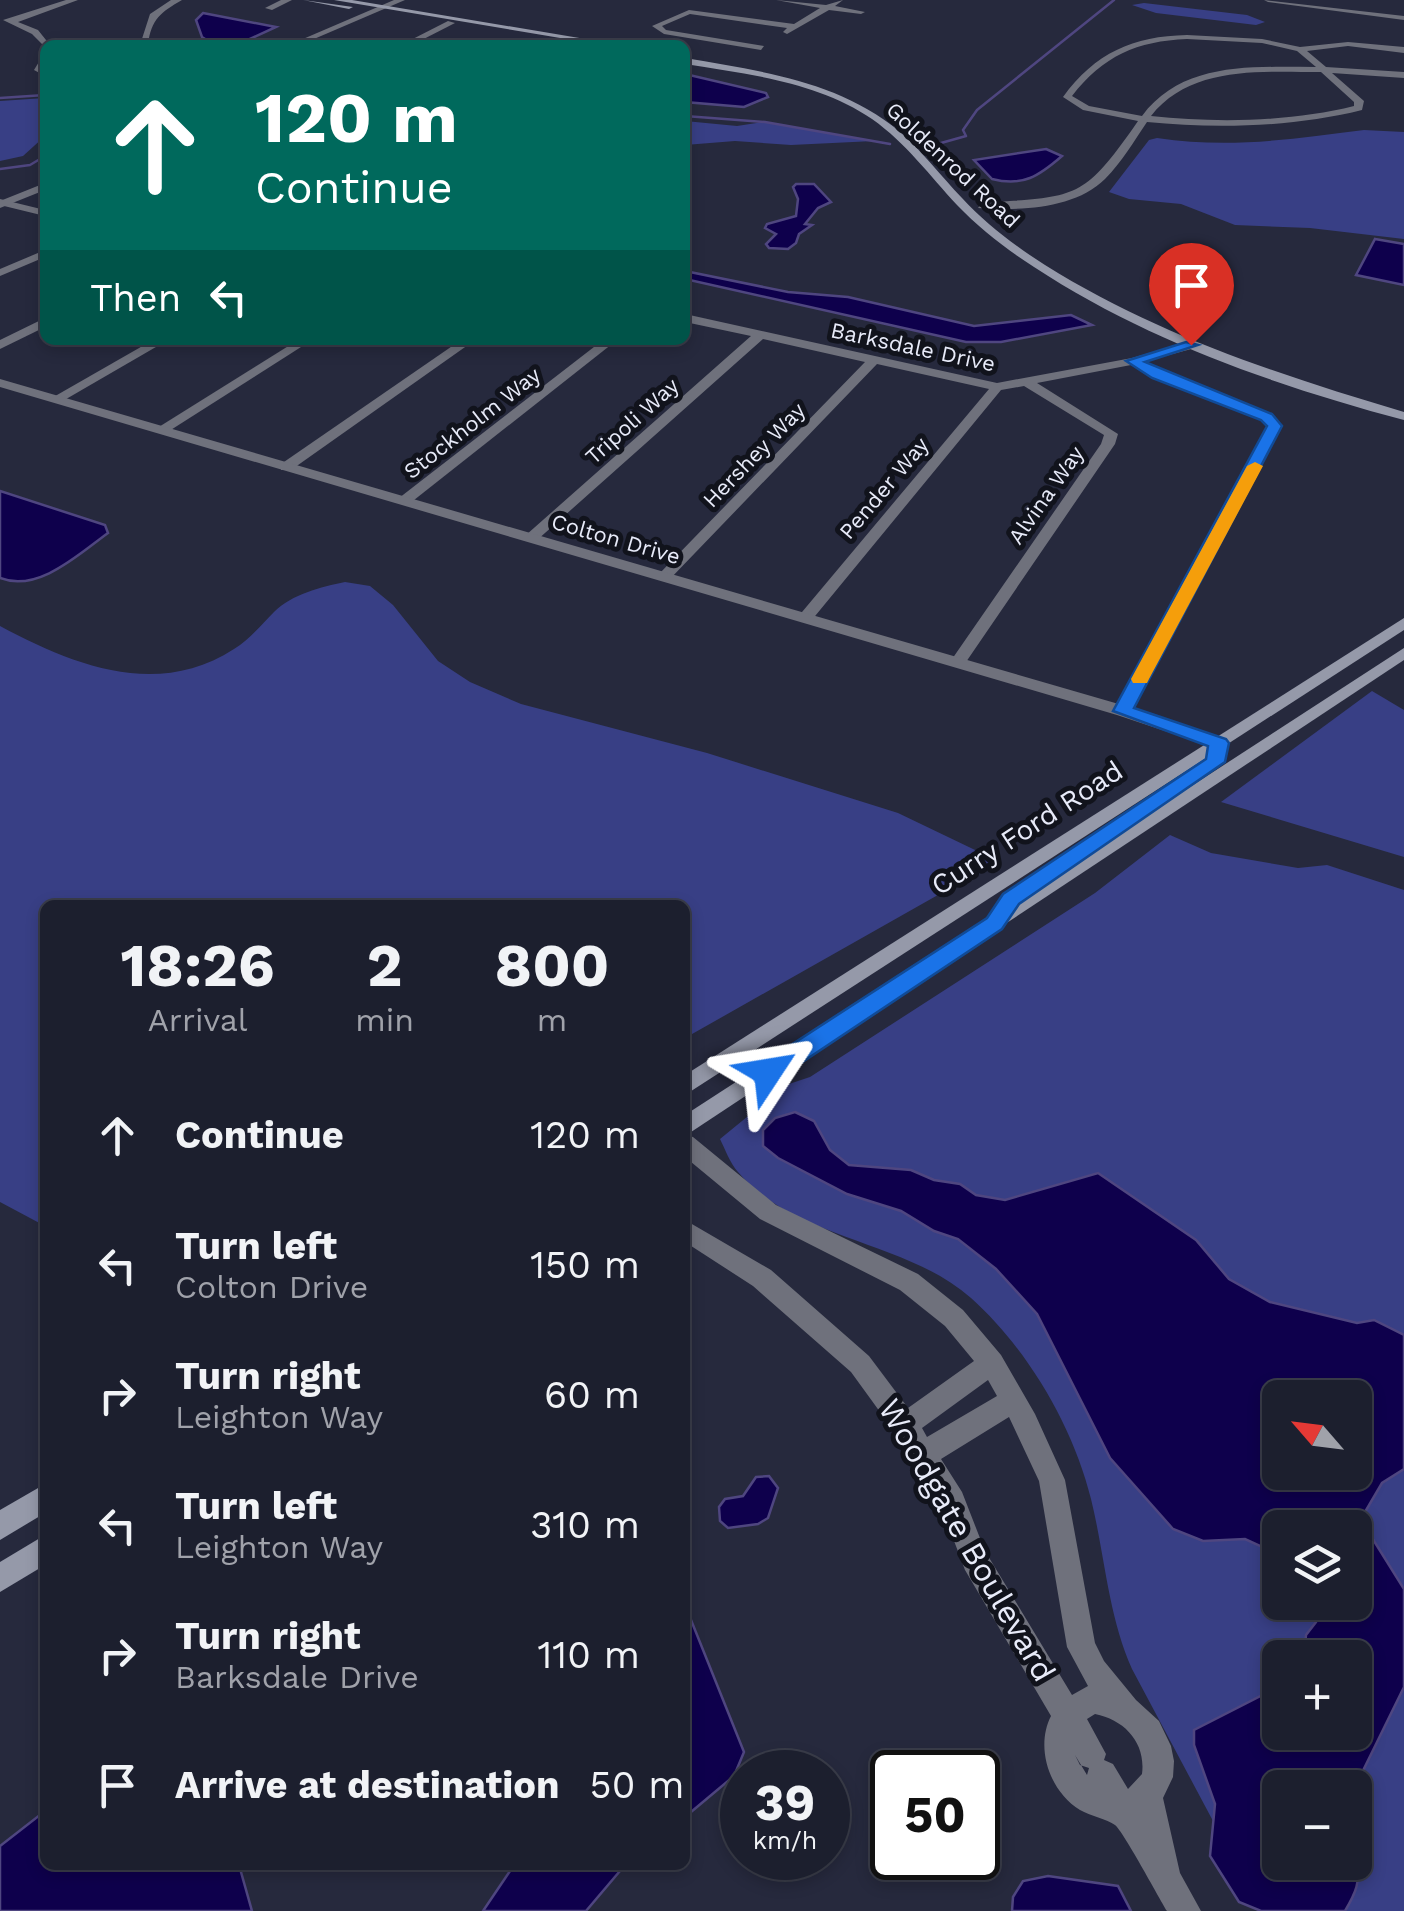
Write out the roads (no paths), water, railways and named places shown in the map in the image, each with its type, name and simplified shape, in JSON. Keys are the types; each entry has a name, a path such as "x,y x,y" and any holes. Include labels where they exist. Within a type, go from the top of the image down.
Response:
{"main road":[{"path":"307,0 584,40"},
{"path":"338,0 554,40"},
{"path":"548,39 564,40"},
{"name":"Goldenrod Road","path":"690,60 734,64 822,85 882,110 913,131 952,173"},
{"name":"Goldenrod Road","path":"690,60 774,78 842,100 897,134 960,203 1018,252 1126,315 1191,345 1404,416"},
{"path":"842,100 882,110"},
{"name":"Goldenrod Road","path":"948,188 980,204 1043,253 1102,288 1187,330 1261,361 1404,406"},
{"path":"960,203 999,221"},
{"path":"1126,315 1166,329 1187,330"},
{"path":"1191,345 1261,361"},
{"path":"1257,750 1249,740 1250,734 1394,639 1404,623"},
{"name":"Curry Ford Road","path":"690,1083 1404,623"},
{"path":"690,1125 1404,653"},
{"path":"994,923 1011,899 1211,767 1218,756 1219,743"},
{"path":"0,1526 40,1500"},
{"path":"0,1578 40,1552"}],"street":[{"path":"12,21 74,0"},
{"path":"145,40 152,12 178,0"},
{"path":"269,8 288,0"},
{"path":"305,40 400,0"},
{"path":"470,0 490,0"},
{"path":"780,0 860,12"},
{"path":"734,64 839,0"},
{"path":"1268,0 1404,18"},
{"path":"760,48 664,32 656,26 683,13 699,12 795,27"},
{"path":"0,18 35,32 42,40"},
{"path":"416,40 452,23"},
{"path":"1152,27 1162,37"},
{"path":"1300,49 1359,102 1359,108 1206,124 1082,107 1067,98 1122,46 1162,37 1262,41 1300,49 1348,44 1404,50"},
{"path":"1206,66 1220,75"},
{"path":"980,204 1077,194 1104,176 1144,118 1173,88 1220,75 1326,71 1404,76"},
{"path":"1271,105 1290,118"},
{"path":"2,204 40,188"},
{"path":"2,204 40,212"},
{"path":"0,274 40,254"},
{"name":"Barksdale Drive","path":"690,319 997,386 1134,361 1191,345"},
{"path":"0,345 40,325"},
{"name":"Tripoli Way","path":"531,538 760,334"},
{"path":"56,400 153,345"},
{"path":"161,430 298,345"},
{"path":"286,467 462,345"},
{"name":"Stockholm Way","path":"404,501 605,345"},
{"name":"Hershey Way","path":"664,577 873,361"},
{"path":"1122,711 1275,426 1266,417 1158,375 1134,361"},
{"name":"Alvina Way","path":"958,662 1108,444 1111,434 1027,382"},
{"name":"Colton Drive","path":"0,383 958,662 1219,743"},
{"name":"Pender Way","path":"805,618 997,386"},
{"name":"Woodgate Boulevard","path":"690,1148 768,1212 909,1282 954,1318 992,1363 1052,1480 1081,1647 1094,1670 1124,1706 1138,1716 1156,1747 1155,1781 1134,1802"},
{"name":"Woodgate Boulevard","path":"690,1233 762,1278 806,1315 860,1364 906,1425 952,1501 975,1560 1097,1764 1134,1802 1184,1911"},
{"path":"906,1425 992,1363"},
{"path":"924,1454 1014,1400"},
{"path":"1124,1706 1093,1699 1068,1712 1058,1742 1066,1775 1090,1800 1134,1802"}],"waterway":[{"path":"941,143 966,136 963,130 977,110 1114,0"},
{"path":"0,98 40,95"},
{"path":"690,116 765,122 890,144"},
{"path":"0,169 30,165 40,159"}]}
